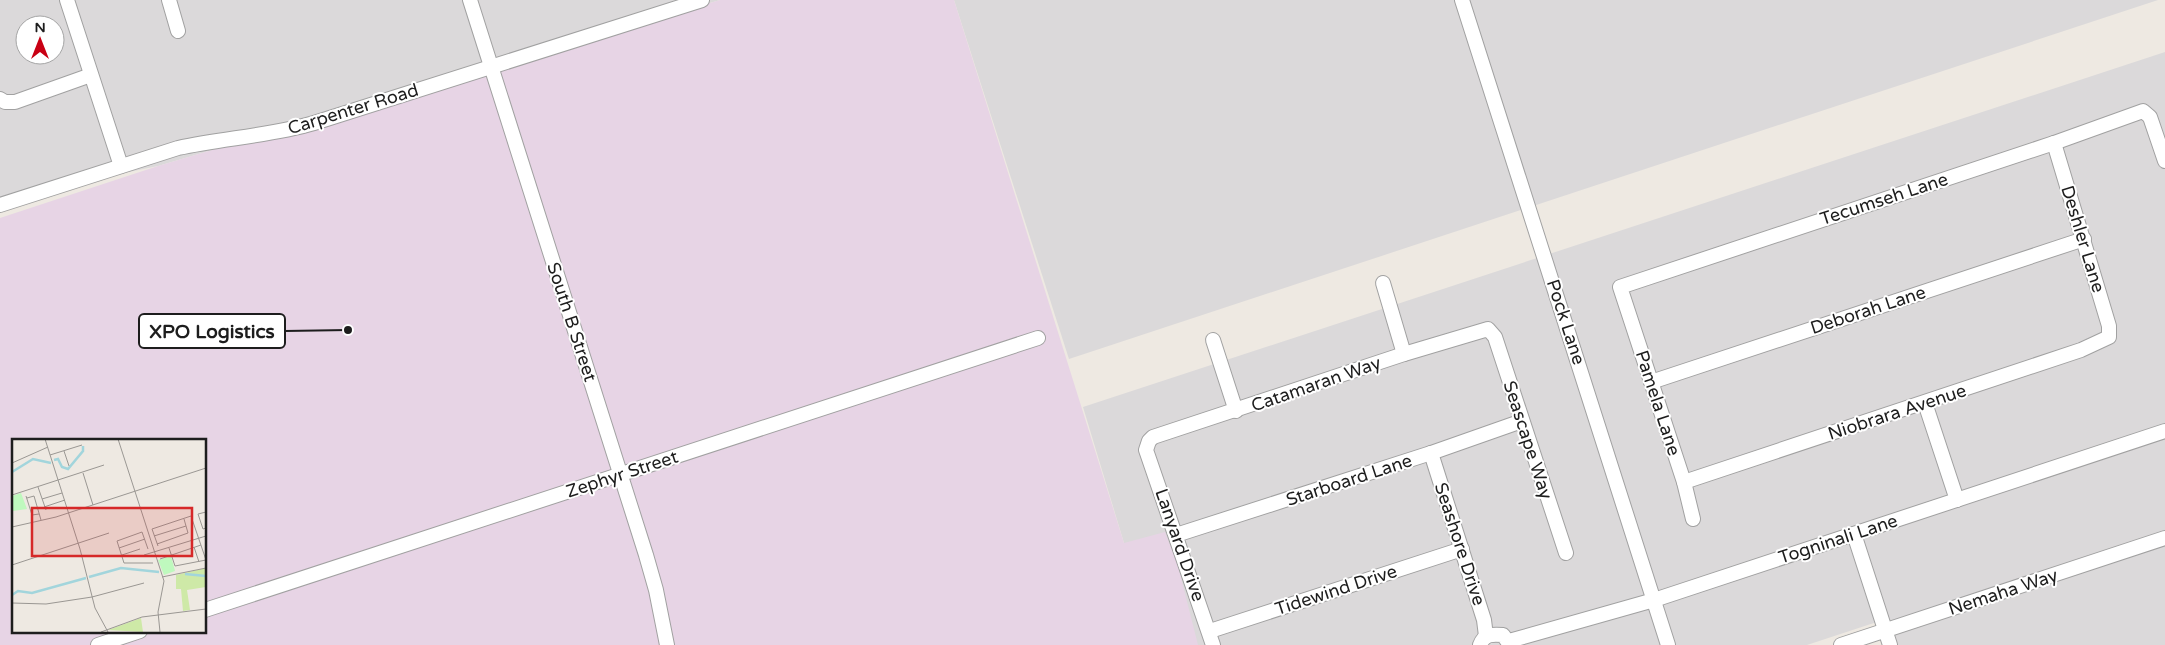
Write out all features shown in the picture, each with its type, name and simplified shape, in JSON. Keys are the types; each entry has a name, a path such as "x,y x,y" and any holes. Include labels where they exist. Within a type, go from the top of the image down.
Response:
{"street":[{"path":"68,0 121,166"},
{"path":"169,0 178,31"},
{"name":"South B Street","path":"470,0 656,590 667,645"},
{"name":"Carpenter Road","path":"0,205 187,146 298,128 702,0"},
{"name":"Pock Lane","path":"1462,0 1668,645"},
{"path":"0,99 5,102 15,102 91,75"},
{"name":"Tecumseh Lane","path":"1620,287 2054,143 2143,111 2150,117 2165,161"},
{"name":"Deshler Lane","path":"2054,143 2109,326 2109,336"},
{"name":"Deborah Lane","path":"1651,382 2084,239"},
{"path":"1383,283 1404,354"},
{"name":"Pamela Lane","path":"1620,287 1684,482 1693,519"},
{"name":"Catamaran Way","path":"1147,445 1153,437 1404,354 1488,329"},
{"name":"Seascape Way","path":"1488,329 1495,337 1566,553"},
{"name":"Niobrara Avenue","path":"1684,482 2081,350 2109,336"},
{"name":"Zephyr Street","path":"206,610 1038,338"},
{"path":"1213,340 1236,411"},
{"path":"1924,403 1956,500"},
{"name":"Starboard Lane","path":"1176,535 1431,453 1522,421"},
{"name":"Togninali Lane","path":"1510,643 1654,600 2165,431"},
{"name":"Lanyard Drive","path":"1147,445 1146,450 1214,645"},
{"name":"Seashore Drive","path":"1431,453 1484,620 1483,640"},
{"path":"1854,534 1890,645"},
{"name":"Nemaha Way","path":"1841,645 2165,538"},
{"name":"Tidewind Drive","path":"1210,631 1462,549"},
{"path":"98,645 137,632"},
{"name":"Seashore Drive","path":"1483,640 1493,634 1503,635 1510,643"}],"shaded area":[{"path":"0,0 720,0 158,166 0,198"},
{"path":"720,0 954,0 1124,543 1165,532 1178,566 1198,645 0,645 0,218 158,166"},
{"path":"954,0 2158,0 1069,359"},
{"path":"2165,52 2165,645 1898,645 1889,618 1807,645 1196,645 1124,543 1083,407"}],"place":[{"name":"XPO Logistics","path":"348,330"}]}
